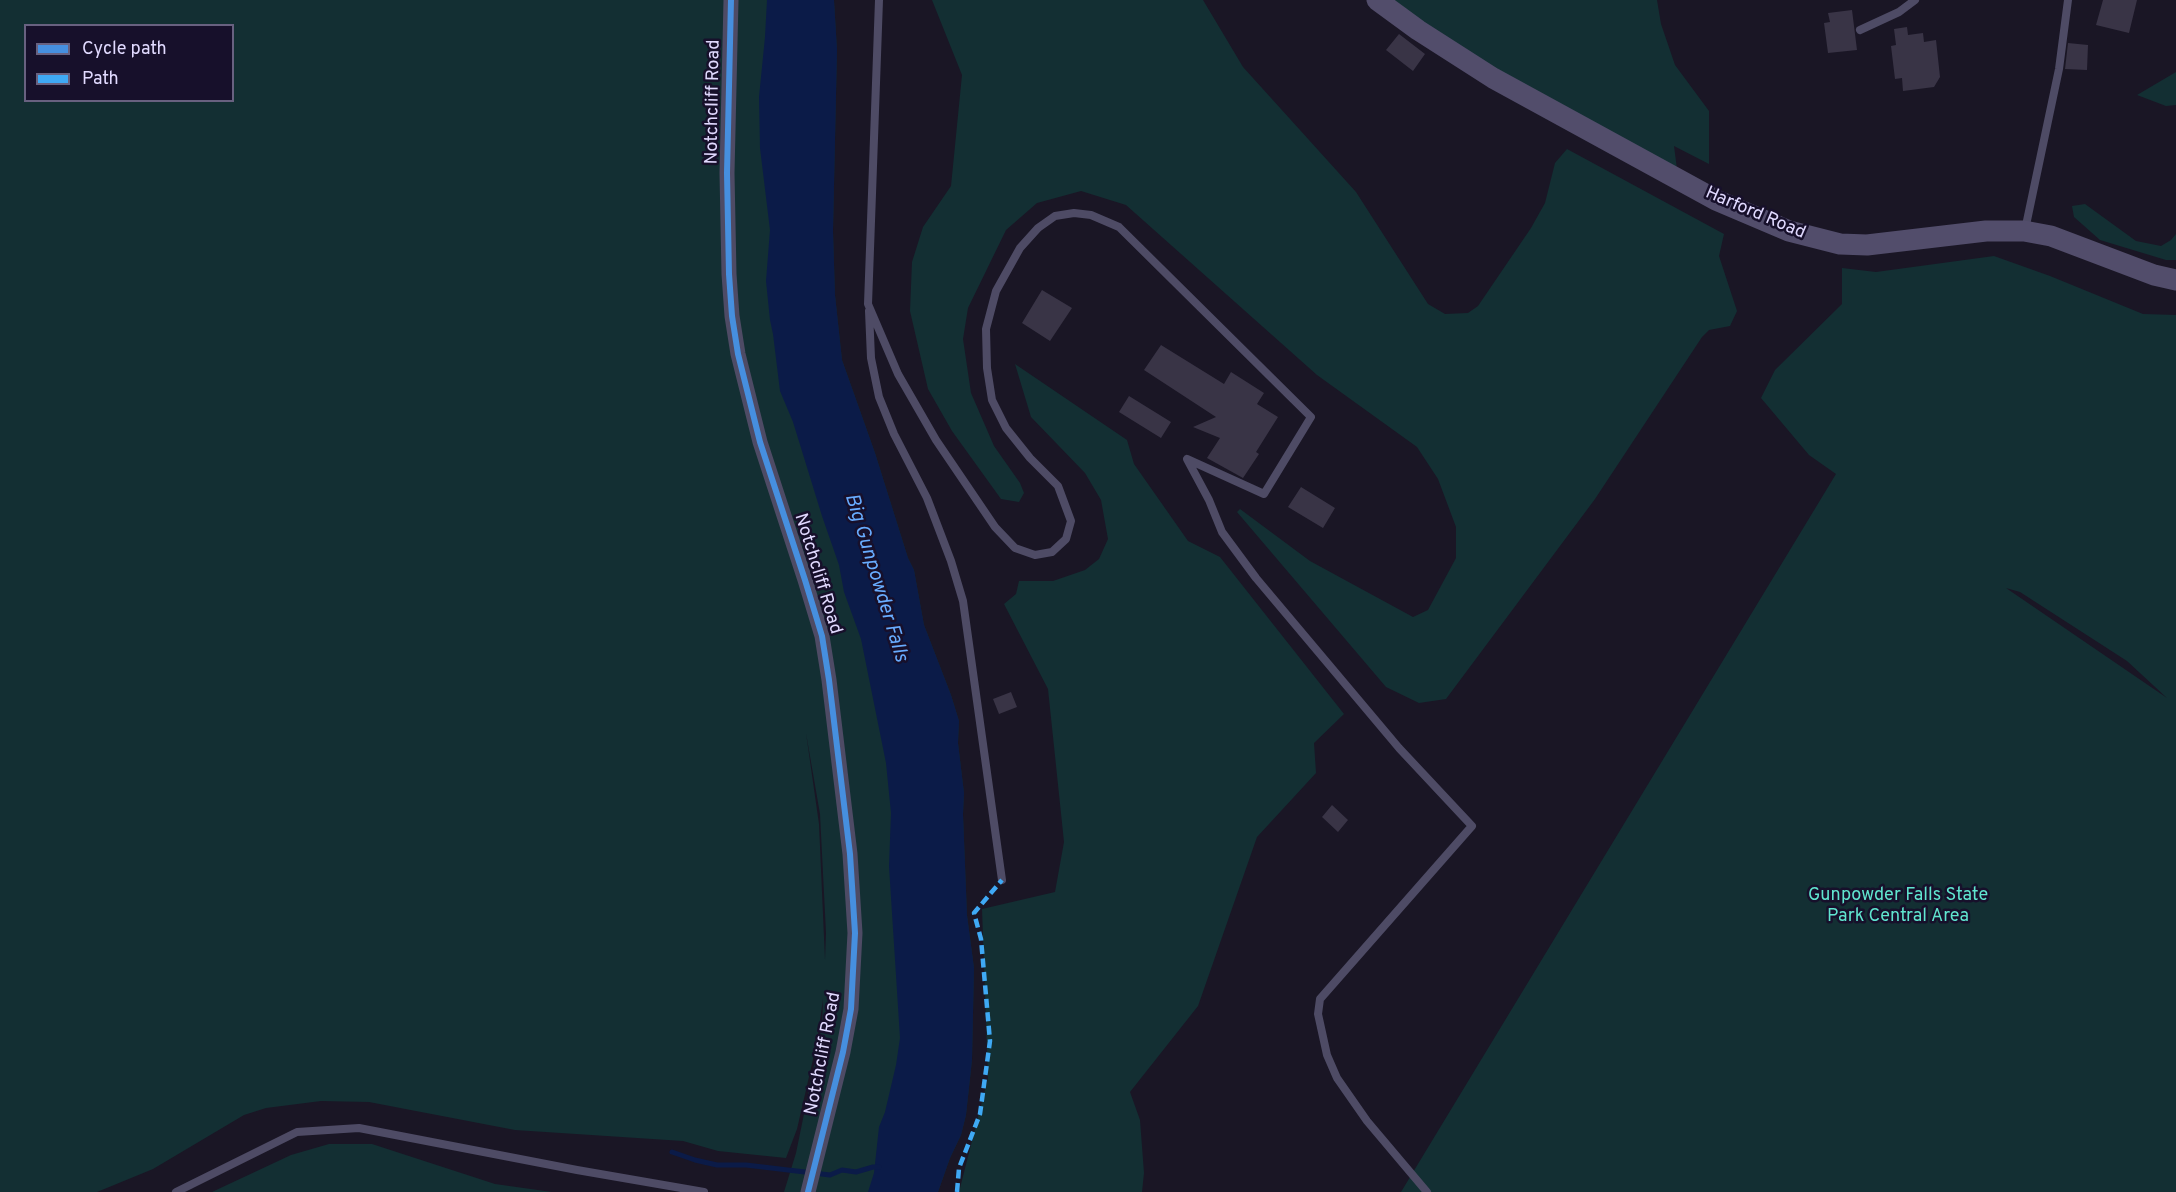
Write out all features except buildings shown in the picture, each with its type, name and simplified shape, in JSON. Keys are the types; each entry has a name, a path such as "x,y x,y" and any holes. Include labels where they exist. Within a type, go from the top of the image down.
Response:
{"main road":[{"name":"Harford Road","path":"1377,0 1427,36 1493,78 1716,200 1789,231 1840,244 1867,245 1986,231 2024,231 2051,236 2154,275 2176,280"}],"street":[{"name":"Notchcliff Road","path":"730,0 727,173 732,316 738,354 760,442 822,636 830,680 850,854 855,933 851,1009 843,1052 812,1179"}],"lane":[{"path":"879,0 868,304 871,358 879,397 894,434 927,498 951,561 963,601 1002,880"},
{"path":"1860,30 1899,12 1914,0"},
{"path":"2024,231 2059,69 2068,0"},
{"path":"868,304 898,374 943,450 994,527 1015,548 1035,555 1052,552 1066,539 1071,521 1058,486 1030,458 1006,428 992,400 987,368 986,329 996,291 1020,248 1038,228 1055,216 1074,213 1091,215 1119,227 1311,417 1264,494 1187,459 1209,500 1222,532 1256,578 1400,748 1472,826 1320,999 1318,1014 1327,1055 1337,1078 1367,1121 1427,1192"},
{"path":"176,1192 297,1132 359,1128 704,1192"}],"green space":[{"path":"0,0 834,0 837,50 833,231 835,295 842,360 914,570 924,625 959,721 958,743 964,793 967,915 974,968 972,1060 966,1115 961,1135 938,1192 784,1192 796,1153 822,1026 823,999 817,1042 797,1129 786,1158 718,1151 683,1141 515,1130 369,1102 321,1101 266,1108 244,1115 153,1169 97,1192 0,1192","holes":["806,733 820,814 826,933 825,960 819,824"]},
{"path":"932,0 1203,0 1243,67 1356,192 1428,304 1445,314 1468,313 1478,306 1531,228 1545,203 1555,163 1567,149 1724,234 1719,256 1737,311 1730,326 1709,330 1702,337 1595,499 1446,699 1419,703 1386,687 1237,512 1240,509 1310,561 1413,617 1428,610 1456,558 1456,527 1438,479 1417,447 1317,375 1126,205 1081,191 1037,203 1006,230 968,308 963,339 971,393 994,446 1020,483 1024,493 1019,502 1001,499 952,431 928,389 910,311 912,262 923,227 951,186 962,75"},
{"path":"1391,0 1657,0 1661,24 1675,65 1709,111 1709,164 1674,146 1677,169 1467,54"},
{"path":"2176,72 2176,105 2166,106 2137,95"},
{"path":"2085,204 2136,241 2161,246 2176,234 2176,260 2166,260 2100,240 2074,217 2072,206"},
{"name":"Gunpowder Falls State Park Central Area","path":"1994,256 2143,314 2176,315 2176,1192 1401,1192 1836,474 1809,455 1761,398 1775,370 1842,304 1842,268 1876,272","holes":["2006,588 2020,592 2127,661 2167,698"]},
{"path":"1015,364 1127,440 1134,464 1188,541 1220,557 1344,714 1314,743 1316,773 1257,837 1198,1006 1130,1092 1140,1120 1144,1173 1142,1192 959,1192 988,1078 982,909 1055,892 1064,842 1048,689 1004,604 1016,594 1019,581 1053,581 1085,570 1099,559 1108,539 1101,500 1085,473 1031,417"},
{"path":"329,1144 372,1144 495,1184 552,1192 212,1192 291,1155"}],"water":[{"name":"Big Gunpowder Falls","path":"767,0 834,0 837,50 833,231 835,295 842,360 914,570 924,625 959,721 958,743 964,793 967,915 974,968 972,1060 966,1115 961,1135 938,1192 868,1192 874,1173 879,1127 885,1112 900,1038 889,866 891,813 886,763 861,639 844,592 839,565 793,422 780,391 766,281 770,230 760,148 759,97"}],"waterway":[{"path":"672,1152 717,1165 746,1165 830,1175 842,1170 856,1172 879,1167"}],"marked path":[{"path":"957,1192 959,1168 980,1114 990,1041 981,939 974,913 1002,880"}],"cycle path":[{"path":"731,0 727,173 732,316 738,354 760,442 822,636 850,854 855,933 851,1009 843,1052 808,1192"}]}
